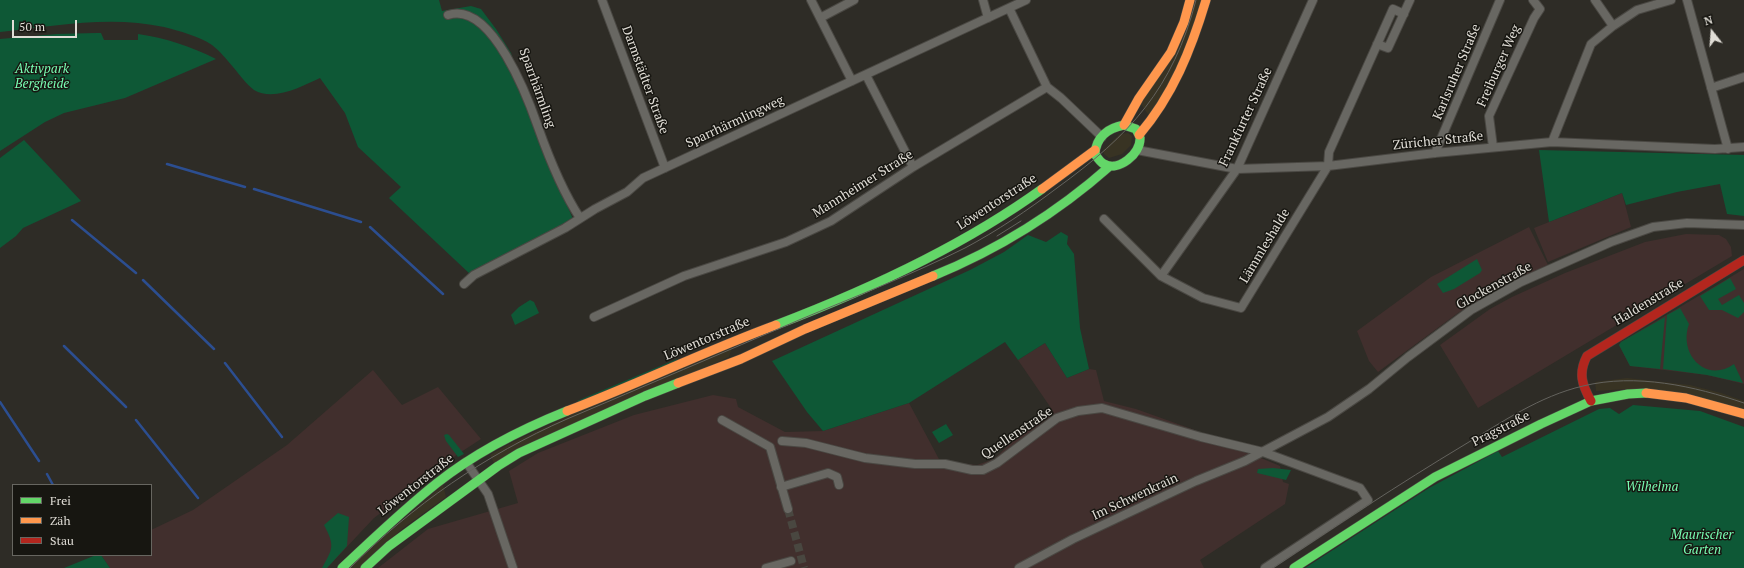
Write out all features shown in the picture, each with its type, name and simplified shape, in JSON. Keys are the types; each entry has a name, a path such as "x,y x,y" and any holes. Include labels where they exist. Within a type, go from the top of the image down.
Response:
{"main road":[{"path":"1124,125 1171,52 1184,22 1190,0"},
{"path":"1139,135 1155,117 1173,86 1189,51 1206,0"},
{"path":"365,568 389,546 519,453 551,437 645,396 741,359 805,329 965,263 1005,242 1085,188 1110,166 1124,162 1137,150 1140,144 1139,135 1135,129 1124,125 1110,130 1102,137"},
{"name":"Löwentorstraße","path":"342,568 410,504 466,462 491,447 547,419 623,390 725,344 794,318 915,265 1010,212 1095,150 1102,137"},
{"path":"1095,150 1095,154 1100,162 1110,166"},
{"name":"Haldenstraße","path":"1591,401 1579,376 1583,362 1591,353 1744,260"},
{"name":"Pragstraße","path":"1294,568 1435,477 1541,424 1591,401 1628,394 1647,393 1686,398 1744,414"}],"street":[{"name":"Darmstädter Straße","path":"602,0 665,168"},
{"path":"811,0 852,81"},
{"path":"820,18 854,0"},
{"path":"983,0 988,18"},
{"name":"Sparrhärmlingweg","path":"464,284 474,275 564,228 627,192 643,178 1026,0"},
{"name":"Frankfurter Straße","path":"1161,276 1237,169 1313,0"},
{"path":"1377,44 1388,48 1410,0"},
{"name":"Karlsruher Straße","path":"1435,153 1500,0"},
{"name":"Freiburger Weg","path":"1494,147 1489,116 1534,18 1540,10 1533,0"},
{"path":"1595,0 1613,26"},
{"path":"1552,142 1591,44 1613,26 1637,10 1671,0"},
{"path":"1687,0 1728,149"},
{"path":"448,15 455,6"},
{"path":"1009,8 1047,87 1062,98 1102,137"},
{"name":"Lämmleshalde","path":"1104,219 1161,276 1203,298 1241,308 1328,166 1329,152 1392,9 1404,14"},
{"name":"Sparrhärmling","path":"497,28 512,50 538,128 566,193 580,218"},
{"path":"866,75 912,167"},
{"path":"1711,88 1744,77"},
{"name":"Mannheimer Straße","path":"594,317 684,276 786,242 831,221 912,167 1047,87"},
{"name":"Züricher Straße","path":"1137,150 1237,169 1328,166 1435,153 1552,142 1728,149 1744,147"},
{"name":"Glockenstraße","path":"1263,452 1334,413 1369,389 1413,353 1471,310 1521,282 1612,242 1653,227 1687,223 1744,225"},
{"name":"Quellenstraße","path":"782,440 806,443 864,458 915,464 945,464 972,470 983,470 997,463 1050,422 1078,411 1102,408 1201,437 1263,452 1356,485 1368,500 1265,568"},
{"path":"722,420 770,447 788,509"},
{"name":"Im Schwenkrain","path":"1019,568 1073,539 1263,452"},
{"path":"466,462 480,480 490,500 513,568"},
{"path":"781,487 828,473 837,477 839,485"},
{"path":"766,568 791,561"}],"shaded area":[{"path":"1194,0 1203,0 1169,88 1149,116 1141,104"},
{"path":"1128,133 1132,136 1131,145 1122,154 1109,158 1104,154 1103,150 1120,134"},
{"path":"1622,193 1631,227 1548,262 1534,228"},
{"path":"1529,227 1548,265 1494,290 1458,313 1378,372 1369,361 1357,331 1431,277"},
{"path":"1686,234 1719,235 1726,239 1731,247 1732,256 1478,408 1440,345 1490,309 1512,297 1565,273 1645,242"},
{"path":"1744,269 1744,384 1707,375 1630,366 1619,345 1621,342"},
{"path":"1045,343 1067,378 1089,369 1096,370 1104,401 1136,409 1192,429 1280,466 1283,482 1289,484 1285,504 1200,560 1204,568 378,568 428,529 518,503 509,471 538,453 634,415 713,395 736,399 738,407 785,432 823,431 909,403 940,461 977,465 994,459 1019,435 1053,411 1018,360"},
{"path":"732,347 729,357 494,463 490,455 513,442 573,414"},
{"path":"373,370 402,405 438,387 481,439 455,456 374,518 327,568 110,568 102,556 152,556 152,530 193,510 287,445"},
{"path":"1627,378 1690,385 1721,393 1744,401 1744,409 1688,394 1627,389 1596,391 1595,382"},
{"path":"443,485 446,497 402,529 360,568 346,568"}],"green space":[{"path":"0,0 439,0 442,11 471,6 481,9 511,53 536,133 573,219 563,226 470,274 389,198 401,187 358,147 345,113 320,78 288,92 279,94 262,93 251,88 221,53 207,42 182,32 144,24 123,22 82,23 0,32"},
{"name":"Aktivpark Bergheide","path":"101,33 104,40 138,40 138,34 168,40 187,46 216,59 125,98 64,113 45,122 0,151 0,39 57,34"},
{"path":"24,140 81,201 23,228 16,236 0,248 0,158"},
{"path":"1539,150 1744,155 1744,216 1727,214 1720,184 1677,192 1626,205 1622,193 1549,222"},
{"path":"1061,232 1068,236 1067,244 1074,254 1080,328 1089,369 1067,378 1045,343 1018,360 1005,342 909,403 823,431 807,412 772,361 970,270 1004,252 1028,235 1046,242"},
{"path":"1477,259 1482,270 1480,273 1454,289 1443,293 1437,284"},
{"path":"1730,278 1736,289 1718,299 1722,305 1739,295 1744,303 1744,312 1738,318 1722,310 1709,310 1700,296"},
{"path":"530,300 534,302 539,313 515,325 511,315 519,307"},
{"path":"1680,308 1689,324 1687,346 1697,363 1705,368 1714,370 1724,369 1734,364 1743,383 1707,375 1663,369 1667,315"},
{"path":"1665,317 1660,369 1630,366 1619,345 1621,342"},
{"path":"677,359 676,362 579,402 577,401"},
{"name":"Wilhelma","path":"1633,405 1700,411 1744,427 1744,568 1305,568 1429,488 1498,451 1502,457 1599,409 1610,408 1619,414"},
{"path":"946,424 953,435 939,443 932,432"},
{"path":"447,434 464,454 458,457 446,441 444,435"},
{"path":"1273,468 1291,470 1286,480 1257,473 1258,469"},
{"path":"338,513 349,517 347,546 327,568 322,568 331,547 330,538 324,525"},
{"path":"94,556 102,556 110,568 64,568"}],"waterway":[{"path":"167,164 245,187"},
{"path":"254,189 361,222"},
{"path":"72,220 136,273"},
{"path":"370,227 443,294"},
{"path":"143,280 214,349"},
{"path":"64,346 126,407"},
{"path":"225,363 282,437"},
{"path":"0,402 39,461"},
{"path":"136,420 198,498"},
{"path":"47,474 52,484"}],"tunnel":[{"path":"788,509 804,568"}],"tram line":[{"path":"350,568 399,523 451,483 479,465 537,433 799,320 882,286 965,248 1012,220 1057,188 1106,149 1127,129 1145,108 1161,85 1175,59 1196,0"},
{"path":"997,236 1021,221"},
{"path":"1273,568 1392,490 1493,427 1536,403 1567,390 1603,382 1644,381 1665,383 1705,391 1744,403"}],"traffic: fast":[{"path":"1124,125 1136,129 1140,138 1137,150 1122,164 1116,166 1104,164 1095,154 1100,138 1113,128 1124,125"},
{"path":"933,276 957,266 1026,228 1069,199 1110,166"},
{"path":"776,325 880,282 914,265 980,229 1012,210 1042,189"},
{"path":"365,568 389,546 498,466 519,453 645,396 678,383"},
{"path":"1294,568 1435,477 1541,424 1591,401 1628,394 1646,393"},
{"path":"342,568 413,503 452,472 499,442 567,411"}],"traffic: slow":[{"path":"1124,125 1139,98 1171,52 1184,22 1190,0"},
{"path":"1139,135 1162,104 1180,71 1194,37 1206,0"},
{"path":"1042,189 1095,150"},
{"path":"678,383 741,359 805,329 933,276"},
{"path":"567,411 776,325"},
{"path":"1646,393 1686,398 1744,414"}],"traffic: jam":[{"path":"1591,401 1585,390 1582,379 1584,362 1587,356 1744,260"}],"park label":[{"name":"Maurischer Garten","path":"1702,542"}]}
